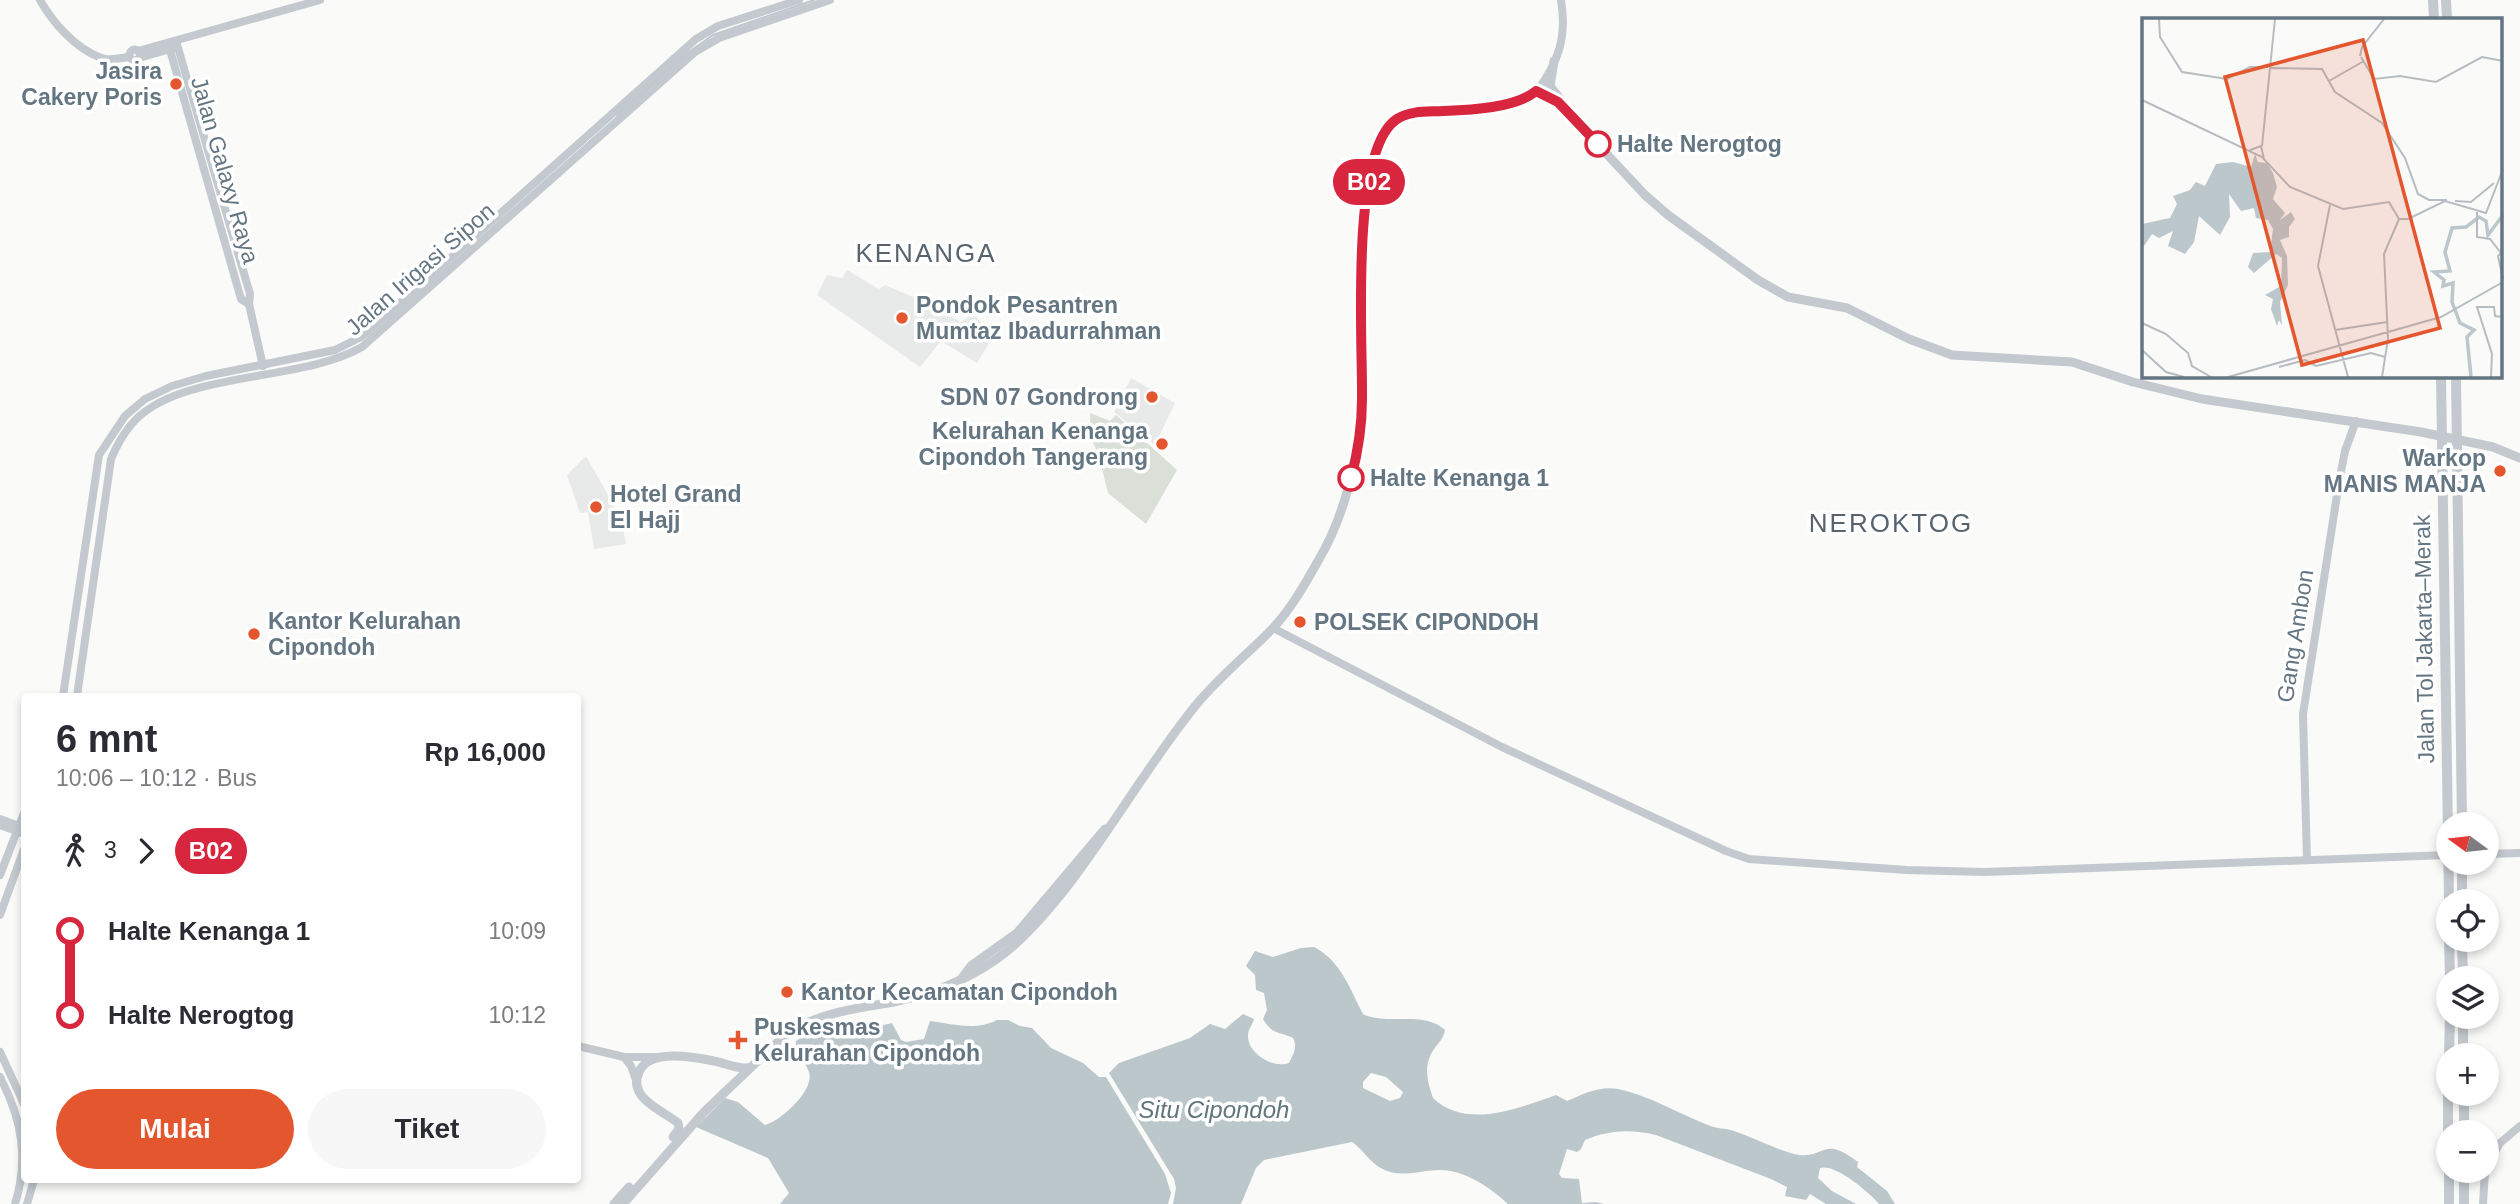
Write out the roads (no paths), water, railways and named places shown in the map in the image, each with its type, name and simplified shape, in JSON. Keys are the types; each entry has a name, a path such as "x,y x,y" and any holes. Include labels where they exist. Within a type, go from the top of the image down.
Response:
{"highway":[{"path":"2433,0 2434,18"},
{"path":"2446,0 2447,18"},
{"name":"Jalan Tol Jakarta–Merak","path":"2441,378 2449,889"},
{"name":"Jalan Tol Jakarta–Merak","path":"2456,378 2462,812"},
{"path":"2448,1183 2449,1204"},
{"path":"2464,1183 2465,1204"}],"main road":[{"path":"1555,61 1550,86 1566,110"},
{"path":"623,1204 704,1112 783,1037 807,1022 852,1009 920,995 975,973 1030,931 1087,861 1193,708 1232,666 1273,628 1294,600 1322,554 1348,493 1355,463 1362,400 1362,266 1370,173 1381,138 1392,123 1410,113 1477,110 1524,99 1536,91 1555,100 1566,110 1645,195 1668,215 1758,280 1788,298 1847,308 1909,340 1952,355 2068,361 2133,382 2202,399 2472,441 2520,458"},
{"path":"614,1204 680,1127 642,1097 636,1083 643,1065 659,1057 703,1059 738,1067 751,1067"},
{"path":"738,1067 738,1078"},
{"path":"677,1122 688,1122 704,1112"}],"street":[{"path":"40,0 58,25 103,59 129,57 131,51 139,54 173,45 320,0"},
{"name":"Jalan Irigasi Sipon","path":"62,693 99,455 125,416 145,399 163,389 293,369 346,350 719,26 799,0"},
{"name":"Jalan Irigasi Sipon","path":"705,39 830,0"},
{"path":"1536,91 1555,61 1562,42 1564,30 1560,0"},
{"name":"Jalan Galaxy Raya","path":"173,45 250,294 249,304 263,366"},
{"name":"Jalan Irigasi Sipon","path":"77,693 111,459 130,426 138,417 168,398 206,382 263,366 346,350"},
{"name":"Gang Ambon","path":"2307,860 2303,708 2339,482 2345,451 2356,421"},
{"path":"92,503 104,505"},
{"path":"1273,628 1502,747 1742,858 1883,869 1984,872 2436,855"},
{"path":"0,819 20,831"},
{"path":"0,825 20,831"},
{"path":"0,875 20,831"},
{"path":"2499,854 2520,853"},
{"path":"0,915 21,857"},
{"path":"581,1047 624,1057 659,1057"},
{"path":"0,1052 21,1098"},
{"path":"624,1057 632,1066 636,1083"},
{"path":"0,1077 16,1113 21,1138"},
{"path":"2499,1145 2520,1126"},
{"path":"15,1204 21,1176"},
{"path":"27,1204 33,1183"},
{"path":"2483,1204 2485,1183"}],"water":[{"name":"Situ Cipondoh","path":"1314,947 1331,960 1344,976 1363,1014 1383,1019 1427,1021 1445,1030 1428,1061 1427,1073 1433,1098 1446,1108 1477,1115 1510,1110 1556,1095 1567,1101 1585,1093 1618,1089 1653,1100 1711,1126 1734,1131 1794,1154 1807,1155 1829,1149 1838,1150 1858,1162 1857,1167 1887,1191 1895,1204 1879,1204 1843,1174 1826,1168 1820,1168 1818,1178 1832,1191 1856,1204 1826,1204 1810,1194 1806,1200 1785,1196 1787,1187 1771,1179 1656,1135 1628,1131 1611,1132 1585,1140 1577,1152 1567,1149 1559,1174 1562,1178 1579,1179 1582,1203 1604,1204 1508,1204 1486,1186 1459,1173 1440,1170 1398,1173 1385,1170 1352,1142 1264,1160 1256,1168 1241,1204 1173,1204 1176,1188 1174,1179 1109,1073 1119,1063 1190,1038 1210,1024 1225,1029 1243,1014 1254,1019 1248,1035 1256,1053 1269,1062 1289,1063 1295,1048 1293,1038 1272,1030 1266,1024 1263,1019 1267,1010 1264,993 1256,990 1255,975 1246,966 1255,951 1273,957 1301,948","holes":["1371,1073 1386,1077 1403,1092 1400,1098 1390,1101 1363,1088 1363,1082"]},
{"name":"Situ Cipondoh","path":"1008,1020 1032,1028 1051,1048 1083,1063 1099,1077 1106,1077 1165,1174 1171,1193 1168,1204 780,1204 789,1193 768,1158 696,1127 725,1098 738,1102 765,1125 788,1111 802,1096 809,1079 809,1072 798,1053 796,1041 812,1031 818,1023 824,1022 829,1036 892,1023 901,1040 906,1042 924,1039 930,1021 973,1026"}],"waterway":[{"path":"617,115 686,54 713,35 814,0"}],"place":[{"name":"Jasira Cakery Poris","path":"176,84"},
{"name":"Halte Nerogtog","path":"1598,144"},
{"name":"Pondok Pesantren Mumtaz Ibadurrahman","path":"902,318"},
{"name":"SDN 07 Gondrong","path":"1152,397"},
{"name":"Kelurahan Kenanga Cipondoh Tangerang","path":"1162,444"},
{"name":"Warkop MANIS MANJA","path":"2500,471"},
{"name":"Halte Kenanga 1","path":"1351,478"},
{"name":"Hotel Grand El Hajj","path":"596,507"},
{"name":"POLSEK CIPONDOH","path":"1300,622"},
{"name":"Kantor Kelurahan Cipondoh","path":"254,634"},
{"name":"Kantor Kecamatan Cipondoh","path":"787,992"},
{"name":"Puskesmas Kelurahan Cipondoh","path":"738,1040"}],"district":[{"name":"KENANGA","path":"926,253"},
{"name":"NEROKTOG","path":"1891,523"}]}
